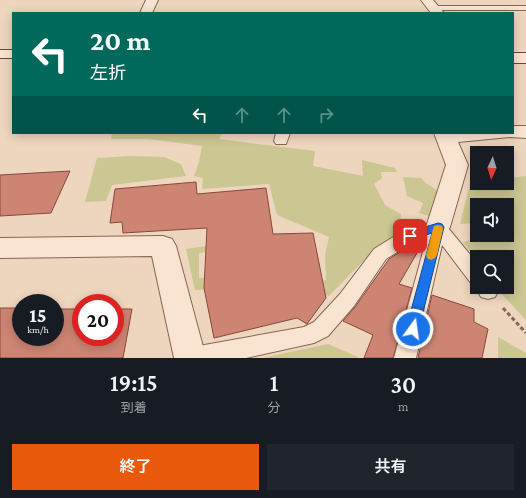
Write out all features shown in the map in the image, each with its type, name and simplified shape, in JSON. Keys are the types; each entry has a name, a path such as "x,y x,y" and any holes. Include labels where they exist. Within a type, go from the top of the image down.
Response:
{"street":[{"path":"146,12 152,0"},
{"path":"0,54 12,54"},
{"path":"514,58 526,58"},
{"path":"514,132 526,132"},
{"path":"438,227 457,165 444,135 474,134"},
{"path":"0,248 163,246 192,358"}],"lane":[{"path":"433,7 523,8"},
{"path":"438,227 470,268"},
{"path":"192,358 307,336 321,329 347,300 380,254 410,236 438,227"},
{"path":"405,358 438,227"}],"path":[{"path":"491,294 526,333"}],"shaded area":[{"path":"112,134 222,134 219,139 315,151 313,166 363,176 362,160 395,168 397,172 381,172 382,178 374,184 385,205 401,214 398,234 374,250 329,296 310,291 272,287 326,280 325,255 329,237 277,215 269,184 202,189 203,178 194,176 199,162 202,146 148,139 111,139"},
{"path":"132,156 164,157 181,164 186,176 112,185 106,201 85,202 97,158"},
{"path":"526,176 526,320 502,294 514,294 514,250 470,250 470,252 463,242 470,240 470,242 514,242 514,198 470,198 470,223 460,224 470,184 470,190 514,190 514,177"},
{"path":"403,177 421,178 443,196 435,218 419,213 423,203 407,196"},
{"path":"226,243 227,249 199,253 199,278 213,277 216,289 195,290 186,249"},
{"path":"498,337 526,353 526,358 498,358"},
{"path":"328,344 358,357 262,358"}],"building":[{"path":"70,171 51,213 0,216 0,175"},
{"path":"196,182 197,194 266,188 273,234 313,233 326,298 307,324 297,318 214,338 204,288 207,228 123,233 122,222 110,223 115,189"},
{"path":"425,239 399,284 412,288 393,358 364,358 373,335 343,321 355,307 389,259 416,242"},
{"path":"432,295 474,309 474,322 488,329 482,358 418,358"},
{"path":"0,308 12,308 12,346 64,346 64,309 72,309 72,346 124,346 124,309 132,309 123,358 0,358"}],"slow traffic":[{"path":"431,255 438,229"}],"route":[{"path":"410,236 438,227 413,329"}]}
